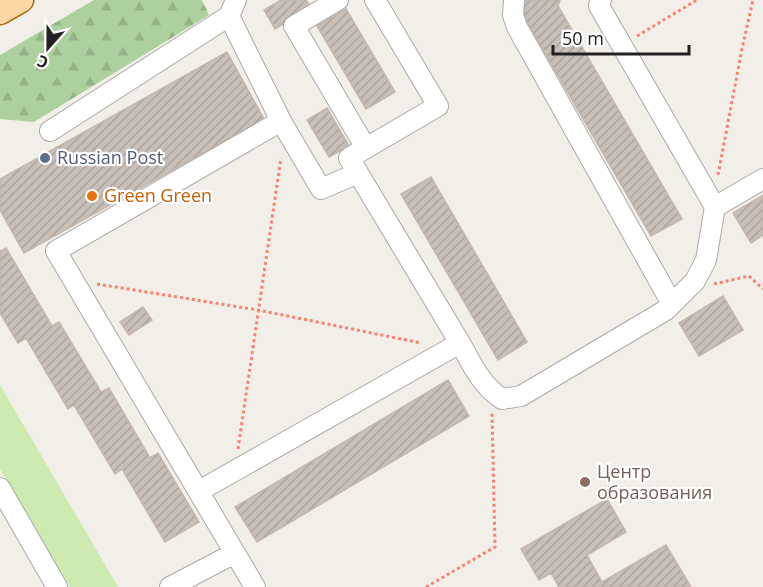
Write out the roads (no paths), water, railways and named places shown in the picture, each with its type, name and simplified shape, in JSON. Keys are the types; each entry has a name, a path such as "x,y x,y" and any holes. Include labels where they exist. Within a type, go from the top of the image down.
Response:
{"main road":[{"path":"0,12 21,0"}],"street":[{"path":"338,0 294,26 366,148"},
{"path":"375,0 438,106 350,158 454,346 481,381 502,399 521,396 666,310 694,281 706,260 711,201 599,6 601,0"},
{"path":"514,0 513,15 517,27 679,297"},
{"path":"50,131 232,8 283,125 321,189 358,172"},
{"path":"255,587 56,251 283,125"},
{"path":"711,201 763,179"},
{"path":"199,491 454,346"},
{"path":"0,488 57,587"},
{"path":"170,587 235,553"}],"place":[{"name":"Russian Post","path":"45,158"},
{"name":"Green Green","path":"92,196"},
{"name":"Центр образования","path":"585,482"}]}
